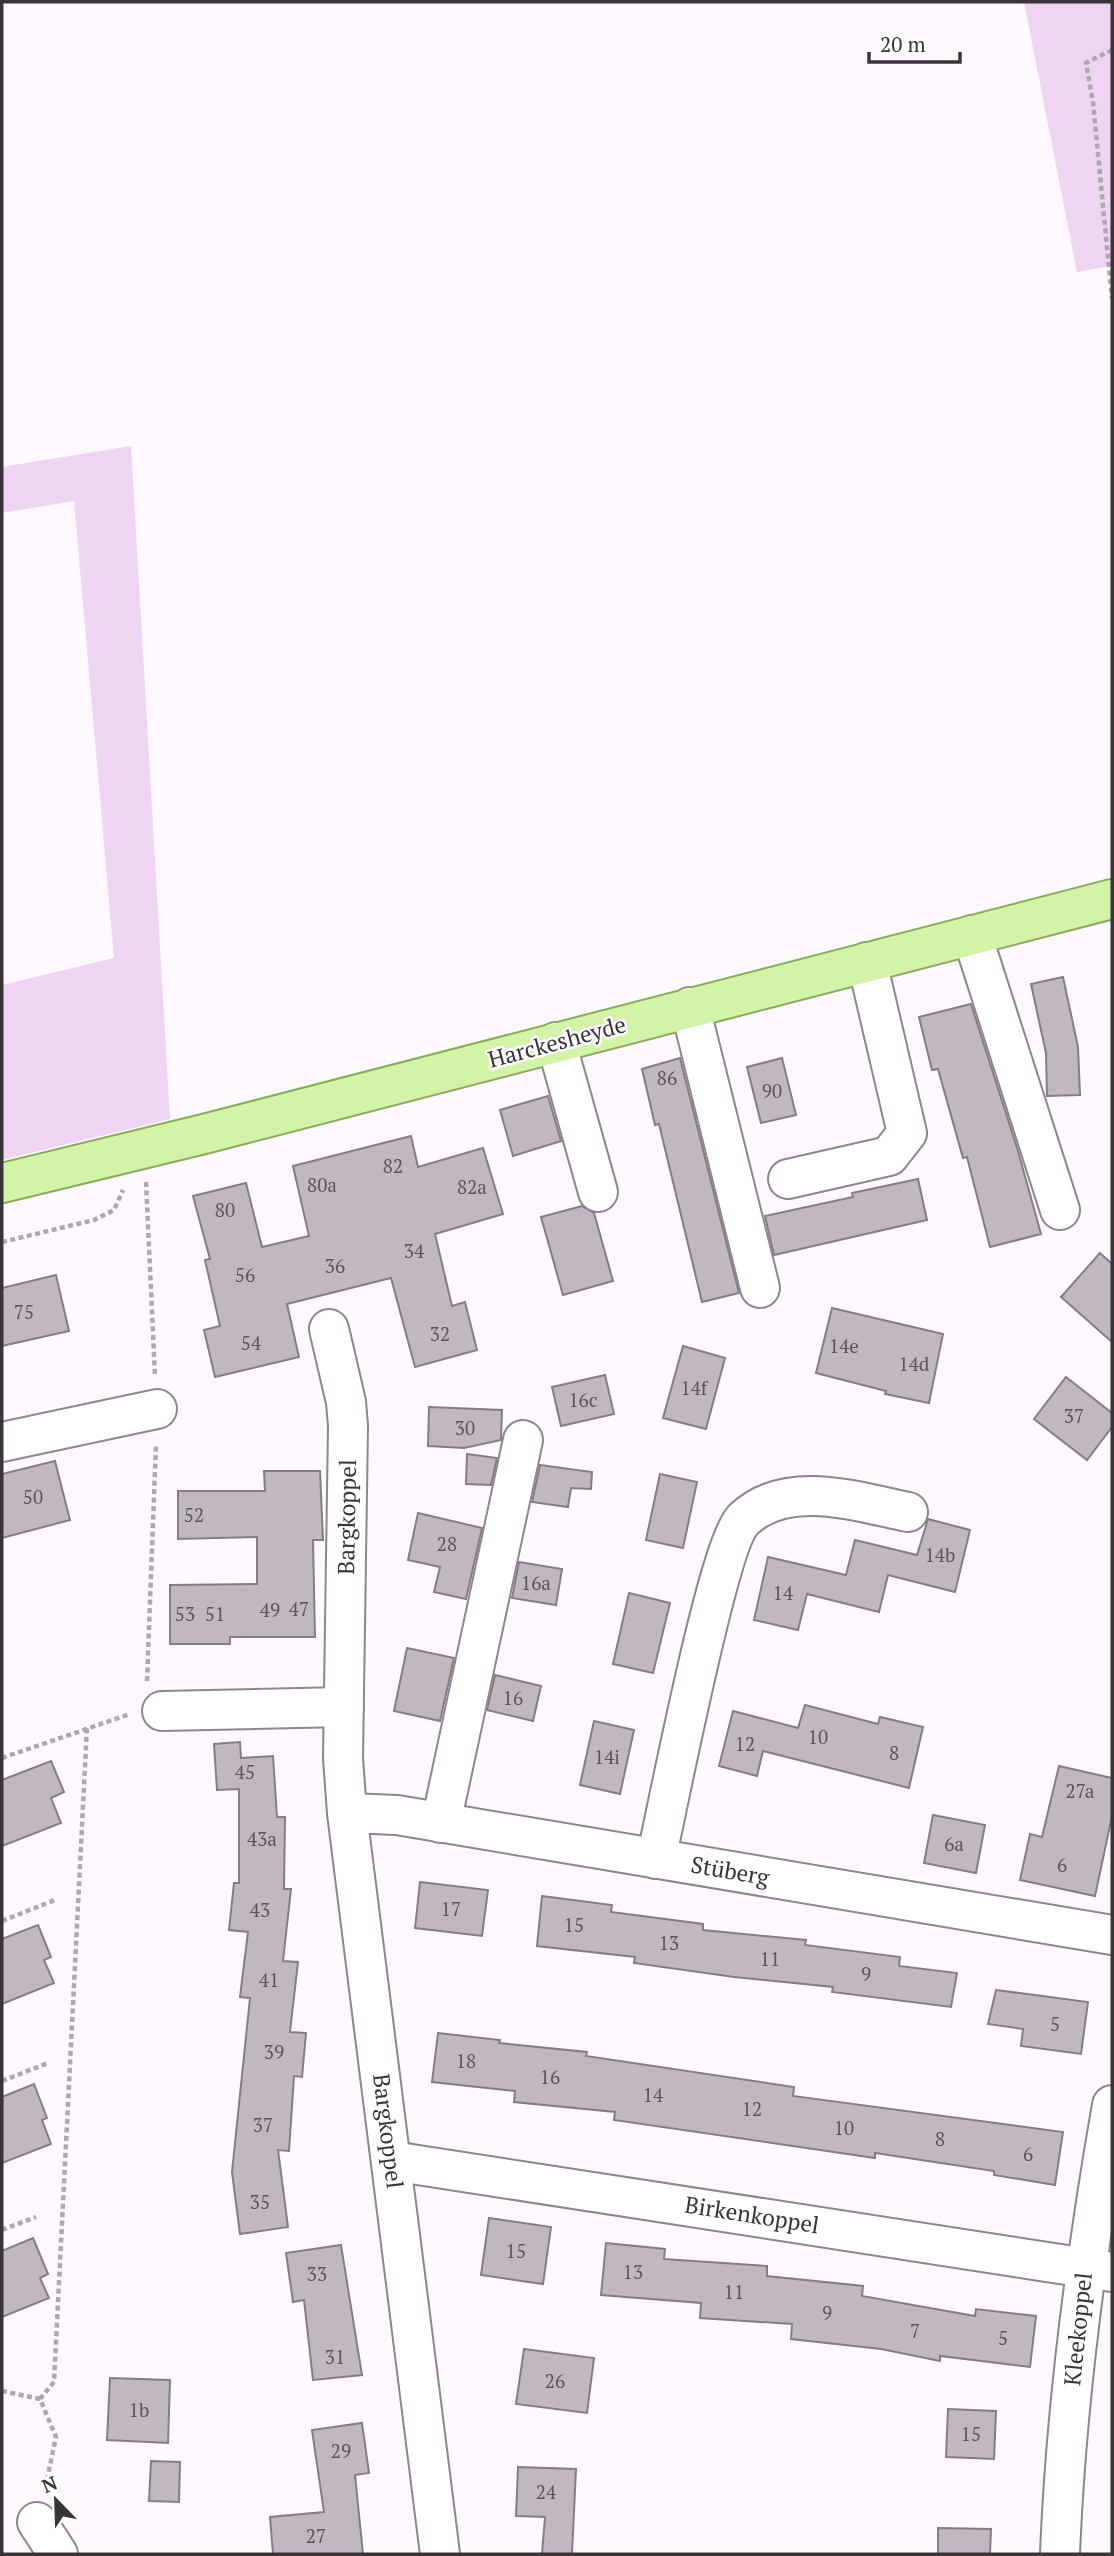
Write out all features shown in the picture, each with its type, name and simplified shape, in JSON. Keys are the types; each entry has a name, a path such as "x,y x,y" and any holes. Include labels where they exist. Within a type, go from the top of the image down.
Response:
{"main road":[{"name":"Harckesheyde","path":"2,1183 204,1134 1112,899"}],"street":[{"path":"972,935 1060,1210"},
{"path":"788,1179 890,1156 907,1133 867,962"},
{"path":"690,1007 760,1288"},
{"path":"556,1042 598,1192"},
{"name":"Bargkoppel","path":"329,1329 346,1402 348,1426 344,1707 347,1813 440,2554"},
{"path":"2,1441 157,1409"},
{"path":"441,1823 523,1440"},
{"path":"656,1859 718,1588 731,1541 743,1520 785,1499 808,1495 834,1497 908,1512"},
{"path":"162,1711 344,1707"},
{"name":"Stüberg","path":"347,1813 397,1815 1112,1936"},
{"name":"Kleekoppel","path":"1060,2554 1063,2472 1098,2270 1112,2105"},
{"name":"Birkenkoppel","path":"392,2161 1098,2270"},
{"path":"37,2522 58,2554"}],"path":[{"path":"1112,50 1086,63 1093,102 1112,299"},
{"path":"2,1758 121,1715 162,1711"},
{"path":"40,2399 54,2382 87,1727"},
{"path":"2,1921 55,1900"},
{"path":"2,2081 48,2063"},
{"path":"2,2230 36,2217"},
{"path":"2,2391 40,2399"},
{"path":"37,2522 56,2437 40,2399"}],"shaded area":[{"path":"1024,2 1112,2 1112,266 1077,272"},
{"path":"131,446 170,1119 2,1160 2,985 114,958 74,501 2,513 2,467"}],"building":[{"path":"1063,977 1078,1047 1080,1095 1047,1096 1046,1053 1031,984"},
{"path":"971,1004 1018,1151 1041,1234 990,1247 967,1157 963,1158 938,1069 932,1070 919,1017"},
{"path":"680,1058 739,1293 702,1302 659,1124 655,1125 642,1069"},
{"path":"782,1058 796,1115 761,1123 747,1067"},
{"path":"548,1096 561,1141 513,1156 500,1110"},
{"path":"411,1136 418,1167 483,1148 503,1214 435,1234 452,1306 465,1302 477,1350 415,1367 391,1278 287,1304 299,1357 215,1377 204,1330 220,1326 205,1260 210,1259 193,1196 246,1183 262,1247 309,1236 293,1166"},
{"path":"918,1179 927,1220 774,1255 765,1216 853,1197 852,1193"},
{"path":"582,1206 594,1213 613,1281 563,1295 541,1217"},
{"path":"1100,1253 1112,1264 1112,1342 1061,1297"},
{"path":"56,1275 69,1331 2,1346 2,1288"},
{"path":"832,1308 943,1334 929,1403 885,1394 886,1391 816,1373"},
{"path":"683,1346 725,1358 706,1429 663,1418"},
{"path":"605,1375 614,1414 561,1426 552,1387"},
{"path":"1066,1377 1112,1413 1112,1427 1087,1460 1034,1419"},
{"path":"429,1407 502,1410 501,1440 464,1448 428,1446"},
{"path":"467,1454 497,1458 491,1485 466,1484"},
{"path":"55,1461 70,1520 2,1538 2,1474"},
{"path":"540,1465 592,1472 591,1489 571,1488 568,1507 532,1502"},
{"path":"264,1471 320,1471 323,1540 313,1540 315,1637 230,1637 230,1644 170,1644 170,1585 257,1584 257,1537 178,1539 178,1491 265,1491"},
{"path":"660,1474 697,1482 683,1548 646,1540"},
{"path":"418,1513 482,1528 466,1599 434,1592 440,1567 408,1560"},
{"path":"928,1519 970,1530 955,1592 888,1575 879,1612 807,1594 798,1630 754,1620 768,1557 846,1575 855,1540 917,1555"},
{"path":"519,1562 562,1569 556,1605 512,1598"},
{"path":"629,1593 670,1603 653,1673 613,1664"},
{"path":"407,1648 454,1658 440,1721 394,1711"},
{"path":"495,1675 541,1686 533,1721 487,1710"},
{"path":"805,1705 878,1724 880,1717 923,1727 909,1788 763,1751 757,1776 719,1766 733,1711 798,1728"},
{"path":"594,1721 634,1730 620,1794 580,1785"},
{"path":"240,1742 241,1758 273,1756 277,1817 285,1817 284,1889 291,1889 283,1961 298,1962 290,2032 306,2033 302,2077 294,2076 289,2151 278,2150 288,2227 240,2234 232,2172 250,1998 240,1997 248,1932 229,1930 234,1883 239,1883 239,1789 217,1790 214,1744"},
{"path":"51,1761 64,1792 51,1798 61,1823 2,1846 2,1780"},
{"path":"1059,1766 1112,1778 1112,1816 1095,1896 1020,1880 1030,1834 1042,1837"},
{"path":"933,1815 985,1825 976,1873 924,1863"},
{"path":"420,1882 488,1890 482,1936 415,1928"},
{"path":"542,1896 612,1905 611,1912 703,1924 703,1930 806,1940 805,1945 900,1957 899,1966 957,1973 951,2007 832,1992 833,1987 634,1963 635,1957 537,1946"},
{"path":"38,1925 51,1957 44,1960 54,1983 2,2004 2,1939"},
{"path":"996,1990 1088,2002 1081,2054 1021,2046 1023,2029 988,2024"},
{"path":"438,2033 500,2040 499,2043 587,2052 586,2056 794,2087 793,2096 1063,2132 1055,2185 994,2175 994,2171 875,2153 875,2158 614,2120 615,2112 514,2102 515,2091 432,2082"},
{"path":"34,2084 47,2118 42,2120 51,2144 2,2163 2,2097"},
{"path":"489,2218 551,2227 543,2284 481,2275"},
{"path":"33,2238 48,2274 40,2278 49,2298 2,2317 2,2251"},
{"path":"606,2243 665,2249 664,2259 767,2266 767,2276 863,2286 862,2296 975,2316 976,2309 1036,2316 1030,2367 940,2356 940,2361 881,2349 791,2339 792,2324 700,2318 701,2303 601,2295"},
{"path":"341,2245 362,2375 313,2380 304,2300 293,2302 286,2253"},
{"path":"524,2349 594,2358 587,2413 516,2404"},
{"path":"110,2378 170,2380 168,2443 107,2440"},
{"path":"948,2409 996,2411 994,2459 946,2457"},
{"path":"362,2423 369,2473 355,2475 363,2554 273,2554 270,2517 324,2512 312,2430"},
{"path":"151,2461 180,2462 179,2502 149,2501"},
{"path":"518,2467 576,2469 572,2554 542,2554 545,2517 516,2516"},
{"path":"938,2528 991,2529 990,2554 938,2554"}]}
